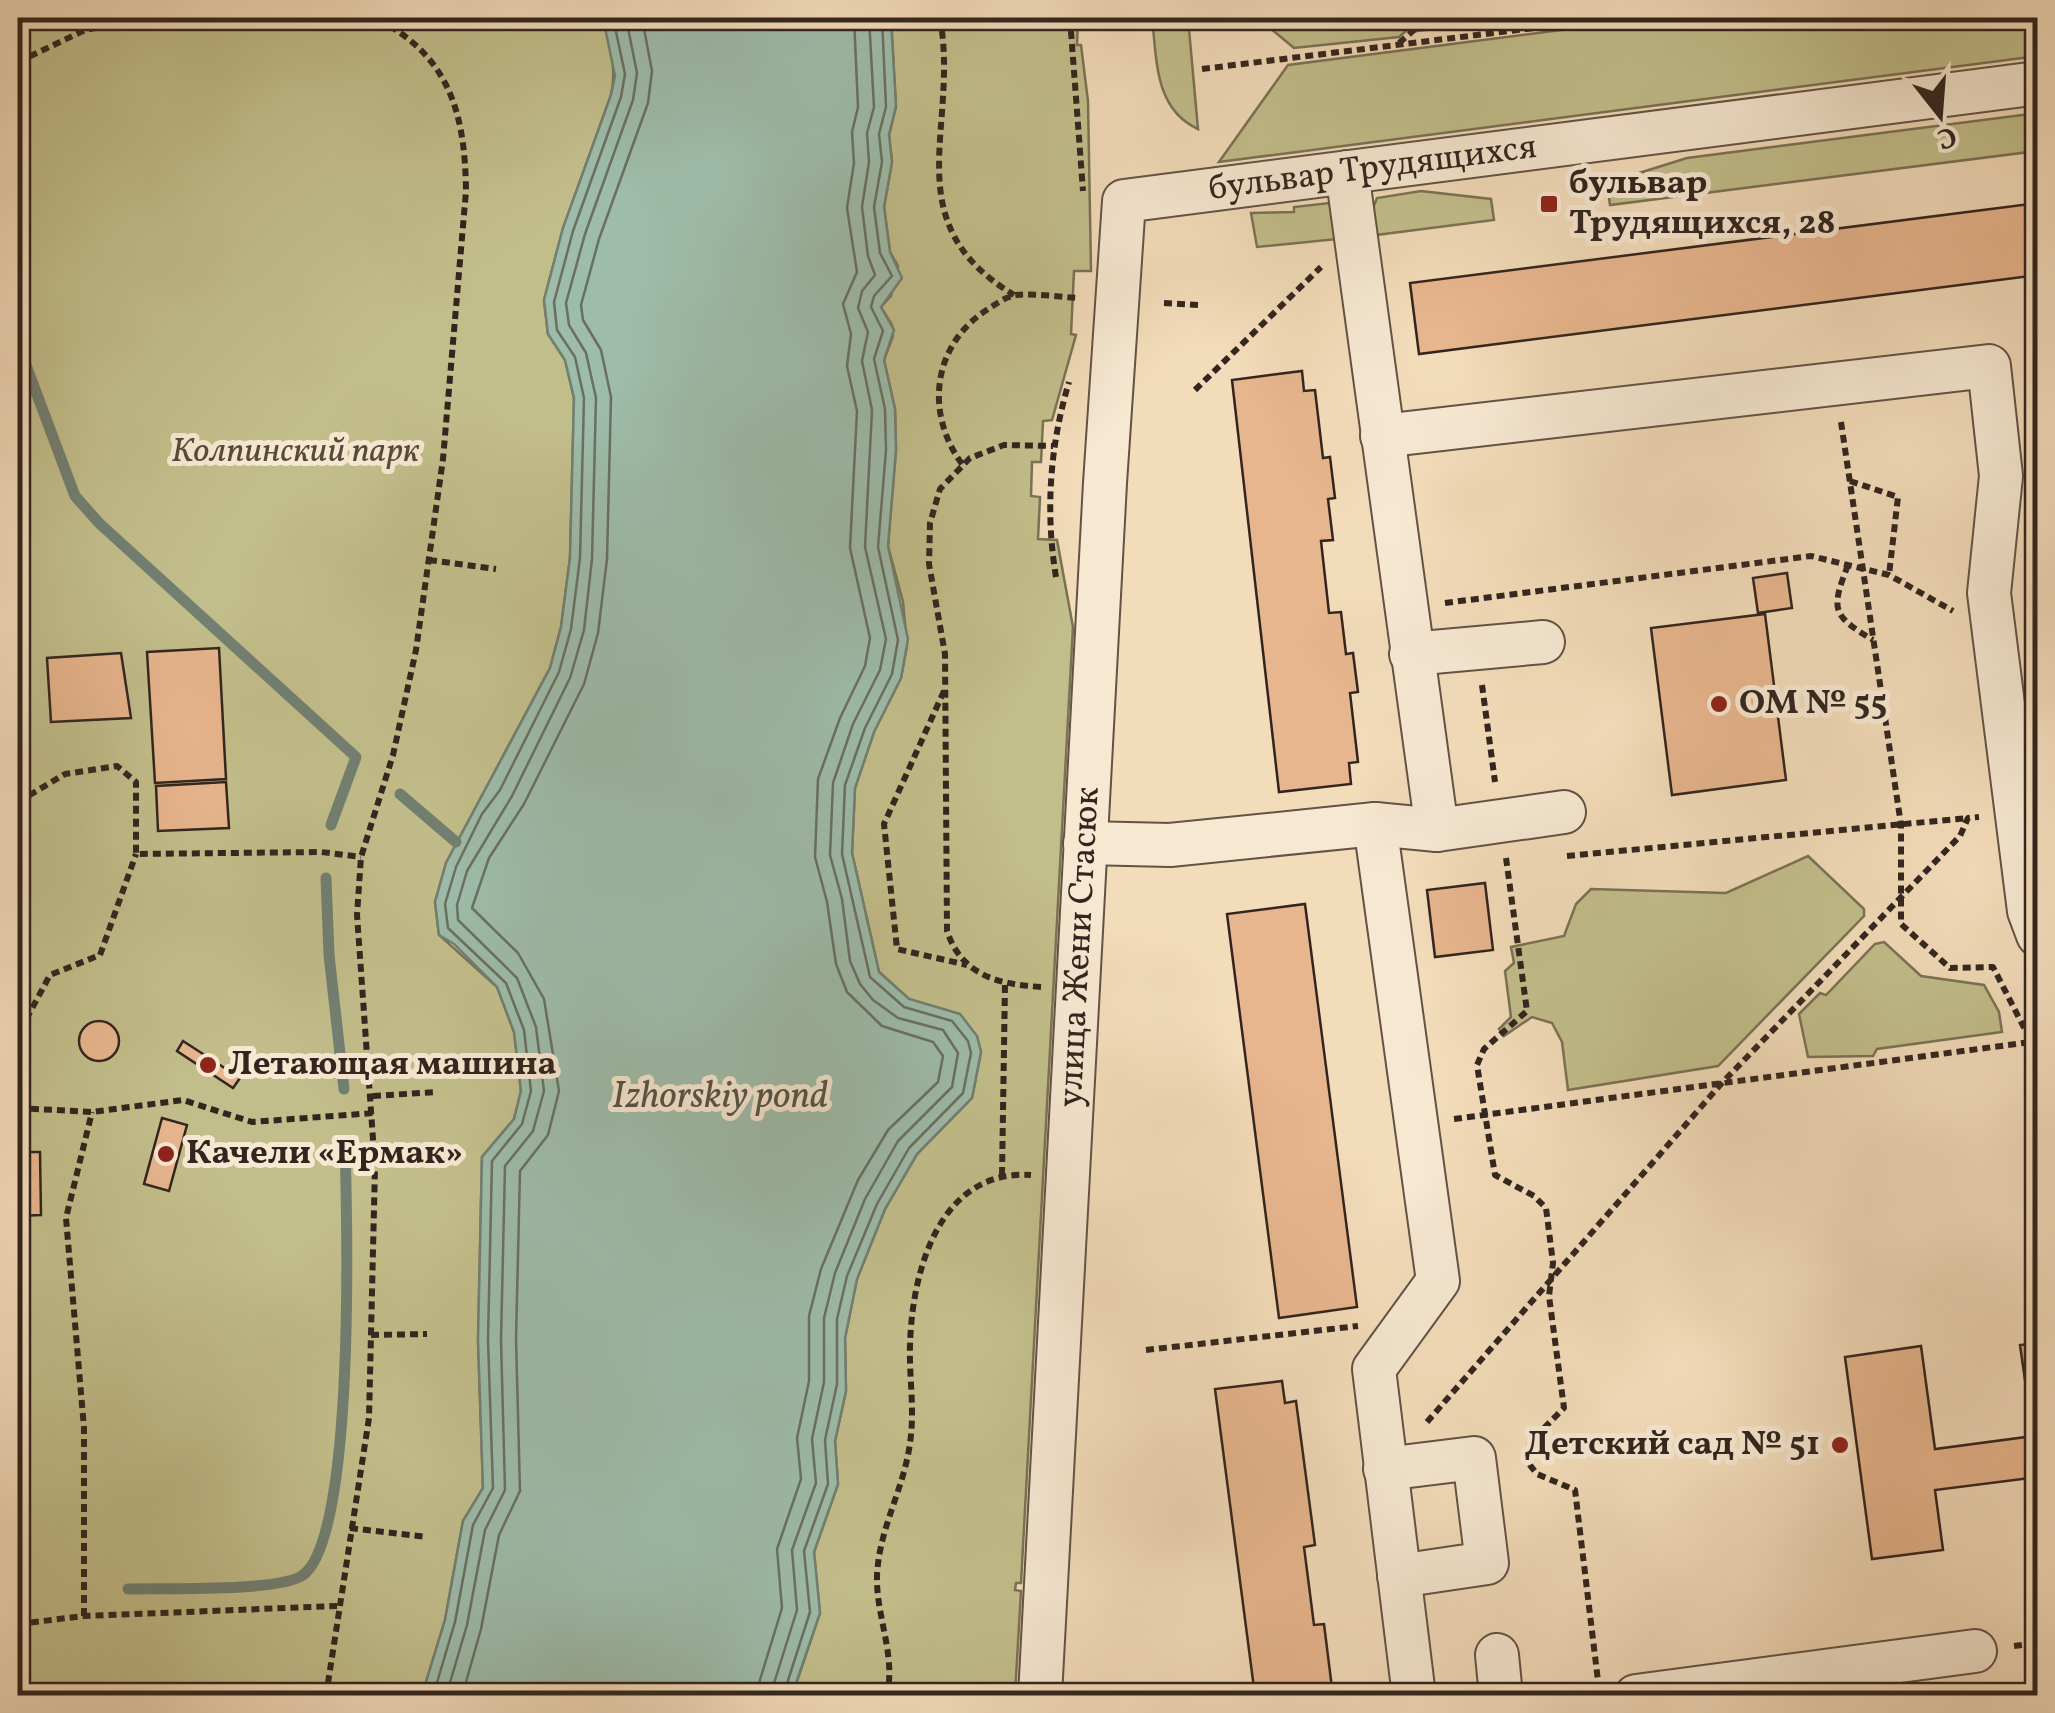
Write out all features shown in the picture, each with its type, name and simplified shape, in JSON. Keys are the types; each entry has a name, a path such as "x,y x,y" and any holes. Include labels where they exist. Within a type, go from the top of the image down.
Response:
{"street":[{"name":"бульвар Трудящихся","path":"1104,198 1348,172 2038,82"},
{"path":"1348,172 1437,830"},
{"name":"улица Жени Стасюк","path":"1040,1696 1086,843 1104,198"},
{"path":"1382,436 1989,366 2001,476 1990,594 2015,814 2029,911 2038,935"},
{"path":"1411,654 1543,642"},
{"path":"1086,843 1170,844 1375,824 1437,830 1564,812"},
{"path":"1375,824 1438,1281 1374,1370 1414,1696"},
{"path":"1385,1469 1474,1458 1487,1563 1399,1576"},
{"path":"1636,1696 1976,1651"}],"path":[{"path":"18,62 85,30 148,18"},
{"path":"326,1696 337,1606 367,1448 374,1113 357,915 362,856 393,754 430,560 447,422 466,160 444,74 393,24 375,18"},
{"path":"393,24 410,18"},
{"path":"940,18 944,83 939,154 948,226 970,264 1014,295 1072,298"},
{"path":"1070,18 1081,118 1104,198"},
{"path":"1396,45 1428,18"},
{"path":"1202,70 1615,18"},
{"path":"1195,390 1327,262"},
{"path":"962,464 940,419 938,388 944,358 974,319 1014,295"},
{"path":"1164,304 1199,305"},
{"path":"1835,383 1901,824 1900,924 1950,968 1993,967 2035,1041 2038,1055"},
{"path":"968,966 953,947 944,918 944,639 928,541 938,494 962,464 1004,445 1053,446 1050,540"},
{"path":"1850,481 1898,497 1888,575"},
{"path":"1404,608 1811,556 1888,575 1994,634"},
{"path":"430,560 496,568"},
{"path":"1848,565 1835,598 1838,614 1846,624 1874,640"},
{"path":"1470,600 1527,1011 1478,1056 1484,1115 1495,1174 1534,1196 1546,1208 1552,1278 1549,1296 1564,1408 1530,1442 1526,1460 1537,1474 1574,1490 1600,1696"},
{"path":"945,688 884,824 897,949 956,962 1005,984 1046,987"},
{"path":"18,802 66,774 118,766 136,782 136,854 100,955 50,975 22,1026 20,1108 92,1112 183,1100 252,1122 374,1113"},
{"path":"1562,856 2015,814"},
{"path":"1385,1469 1721,1084 1960,836 1968,818"},
{"path":"136,854 321,852 362,856"},
{"path":"1002,1176 1005,984"},
{"path":"1417,1124 2035,1041"},
{"path":"372,1096 437,1092"},
{"path":"84,1616 84,1428 66,1218 92,1112"},
{"path":"888,1696 891,1663 877,1574 882,1534 910,1448 910,1341 916,1293 936,1233 954,1202 978,1183 1002,1176 1035,1175"},
{"path":"1146,1350 1407,1320"},
{"path":"371,1335 427,1334"},
{"path":"350,1528 427,1537"},
{"path":"18,1624 84,1616 337,1606"}],"green space":[{"name":"Колпинский парк","path":"18,18 603,18 608,37 613,66 611,95 563,228 544,300 548,334 565,360 574,398 570,558 561,627 550,668 446,863 435,902 439,935 497,987 514,1032 521,1091 514,1119 482,1157 478,1340 483,1488 463,1521 445,1620 422,1695 18,1695"},
{"path":"891,18 1078,18 1077,45 1081,45 1088,101 1091,271 1074,271 1071,334 1076,335 1052,420 1043,421 1041,462 1032,462 1031,496 1040,497 1038,539 1057,540 1073,627 1021,1583 1016,1583 1015,1590 1021,1591 1015,1695 792,1696 820,1613 814,1552 838,1484 835,1441 846,1391 845,1338 857,1279 885,1209 917,1154 972,1098 981,1052 977,1037 960,1014 909,999 879,972 852,853 855,788 874,732 901,678 907,646 903,602 888,546 896,450 895,409 884,360 893,336 892,325 881,307 891,296 898,266 890,252 884,207 892,162 889,135 896,107"},
{"path":"1152,18 1188,18 1198,129 1173,109 1165,96"},
{"path":"1258,18 1421,18 1399,37 1294,48"},
{"path":"1433,18 1535,18 1417,31"},
{"path":"1655,18 2037,18 2037,56 1219,162 1288,65"},
{"path":"2037,113 2037,151 1610,205 1607,183 1687,158"},
{"path":"1421,191 1491,199 1494,220 1376,235 1373,208 1377,198"},
{"path":"1329,203 1338,239 1257,247 1251,213 1294,212 1294,207"},
{"path":"1808,856 1864,909 1864,916 1718,1066 1568,1090 1562,1042 1552,1023 1532,1017 1504,1036 1499,1029 1511,1017 1505,971 1514,963 1511,947 1564,936 1576,904 1591,889 1726,893"},
{"path":"1884,942 1921,976 1984,985 1999,1012 2002,1032 1877,1049 1873,1056 1808,1057 1799,1014 1820,993 1826,995 1875,944"}],"water":[{"name":"Izhorskiy pond","path":"603,18 891,19 896,106 889,135 892,162 884,207 890,252 902,278 881,307 894,330 884,360 895,409 896,450 888,546 908,639 901,678 874,732 855,788 852,853 879,972 909,999 960,1014 977,1036 981,1052 972,1098 917,1154 885,1209 857,1279 845,1338 846,1391 835,1441 838,1484 814,1552 820,1613 792,1695 422,1695 445,1620 463,1521 483,1488 478,1340 482,1157 514,1119 521,1091 514,1032 497,987 454,944 439,935 435,902 446,863 550,668 561,627 570,558 574,398 565,360 548,334 544,300 563,228 615,76"}],"building":[{"path":"2038,203 2038,275 1419,354 1410,283"},
{"path":"1302,371 1304,391 1315,390 1323,458 1330,457 1335,498 1328,499 1333,540 1321,541 1329,613 1341,612 1346,654 1353,653 1358,692 1350,693 1358,762 1349,763 1351,784 1279,792 1232,380"},
{"path":"1787,573 1792,608 1758,613 1753,578"},
{"name":"ОМ № 55","path":"1765,614 1786,780 1672,795 1651,628"},
{"path":"219,648 226,779 155,783 147,652"},
{"path":"121,653 131,718 51,722 47,658"},
{"path":"226,782 229,828 158,831 156,786"},
{"path":"1485,883 1493,950 1435,957 1427,890"},
{"path":"1305,904 1357,1307 1279,1318 1227,914"},
{"path":"99,1021 113,1027 119,1041 113,1055 99,1061 85,1055 79,1041 85,1027"},
{"name":"Летающая машина","path":"183,1041 240,1078 233,1088 177,1051"},
{"name":"Качели «Ермак»","path":"162,1118 187,1125 169,1191 144,1184"},
{"path":"18,1152 40,1152 41,1215 18,1216"},
{"path":"2038,1343 2038,1477 1935,1490 1943,1550 1872,1559 1845,1357 1921,1346 1935,1449 2033,1436 2020,1345"},
{"path":"1282,1381 1285,1403 1296,1401 1315,1545 1304,1547 1314,1625 1324,1624 1333,1696 1255,1696 1215,1389"}],"waterway":[{"path":"18,344 75,496 99,523 356,757 331,825"},
{"path":"400,794 456,842"},
{"path":"326,878 329,955 344,1089"},
{"path":"128,1589 247,1587 291,1580 303,1575 320,1548 332,1502 345,1372 345,1145"}],"place":[{"name":"бульвар Трудящихся, 28","path":"1549,204"},
{"name":"ОМ № 55","path":"1719,704"},
{"name":"Летающая машина","path":"208,1065"},
{"name":"Качели «Ермак»","path":"166,1154"},
{"name":"Детский сад № 51","path":"1840,1445"}]}
